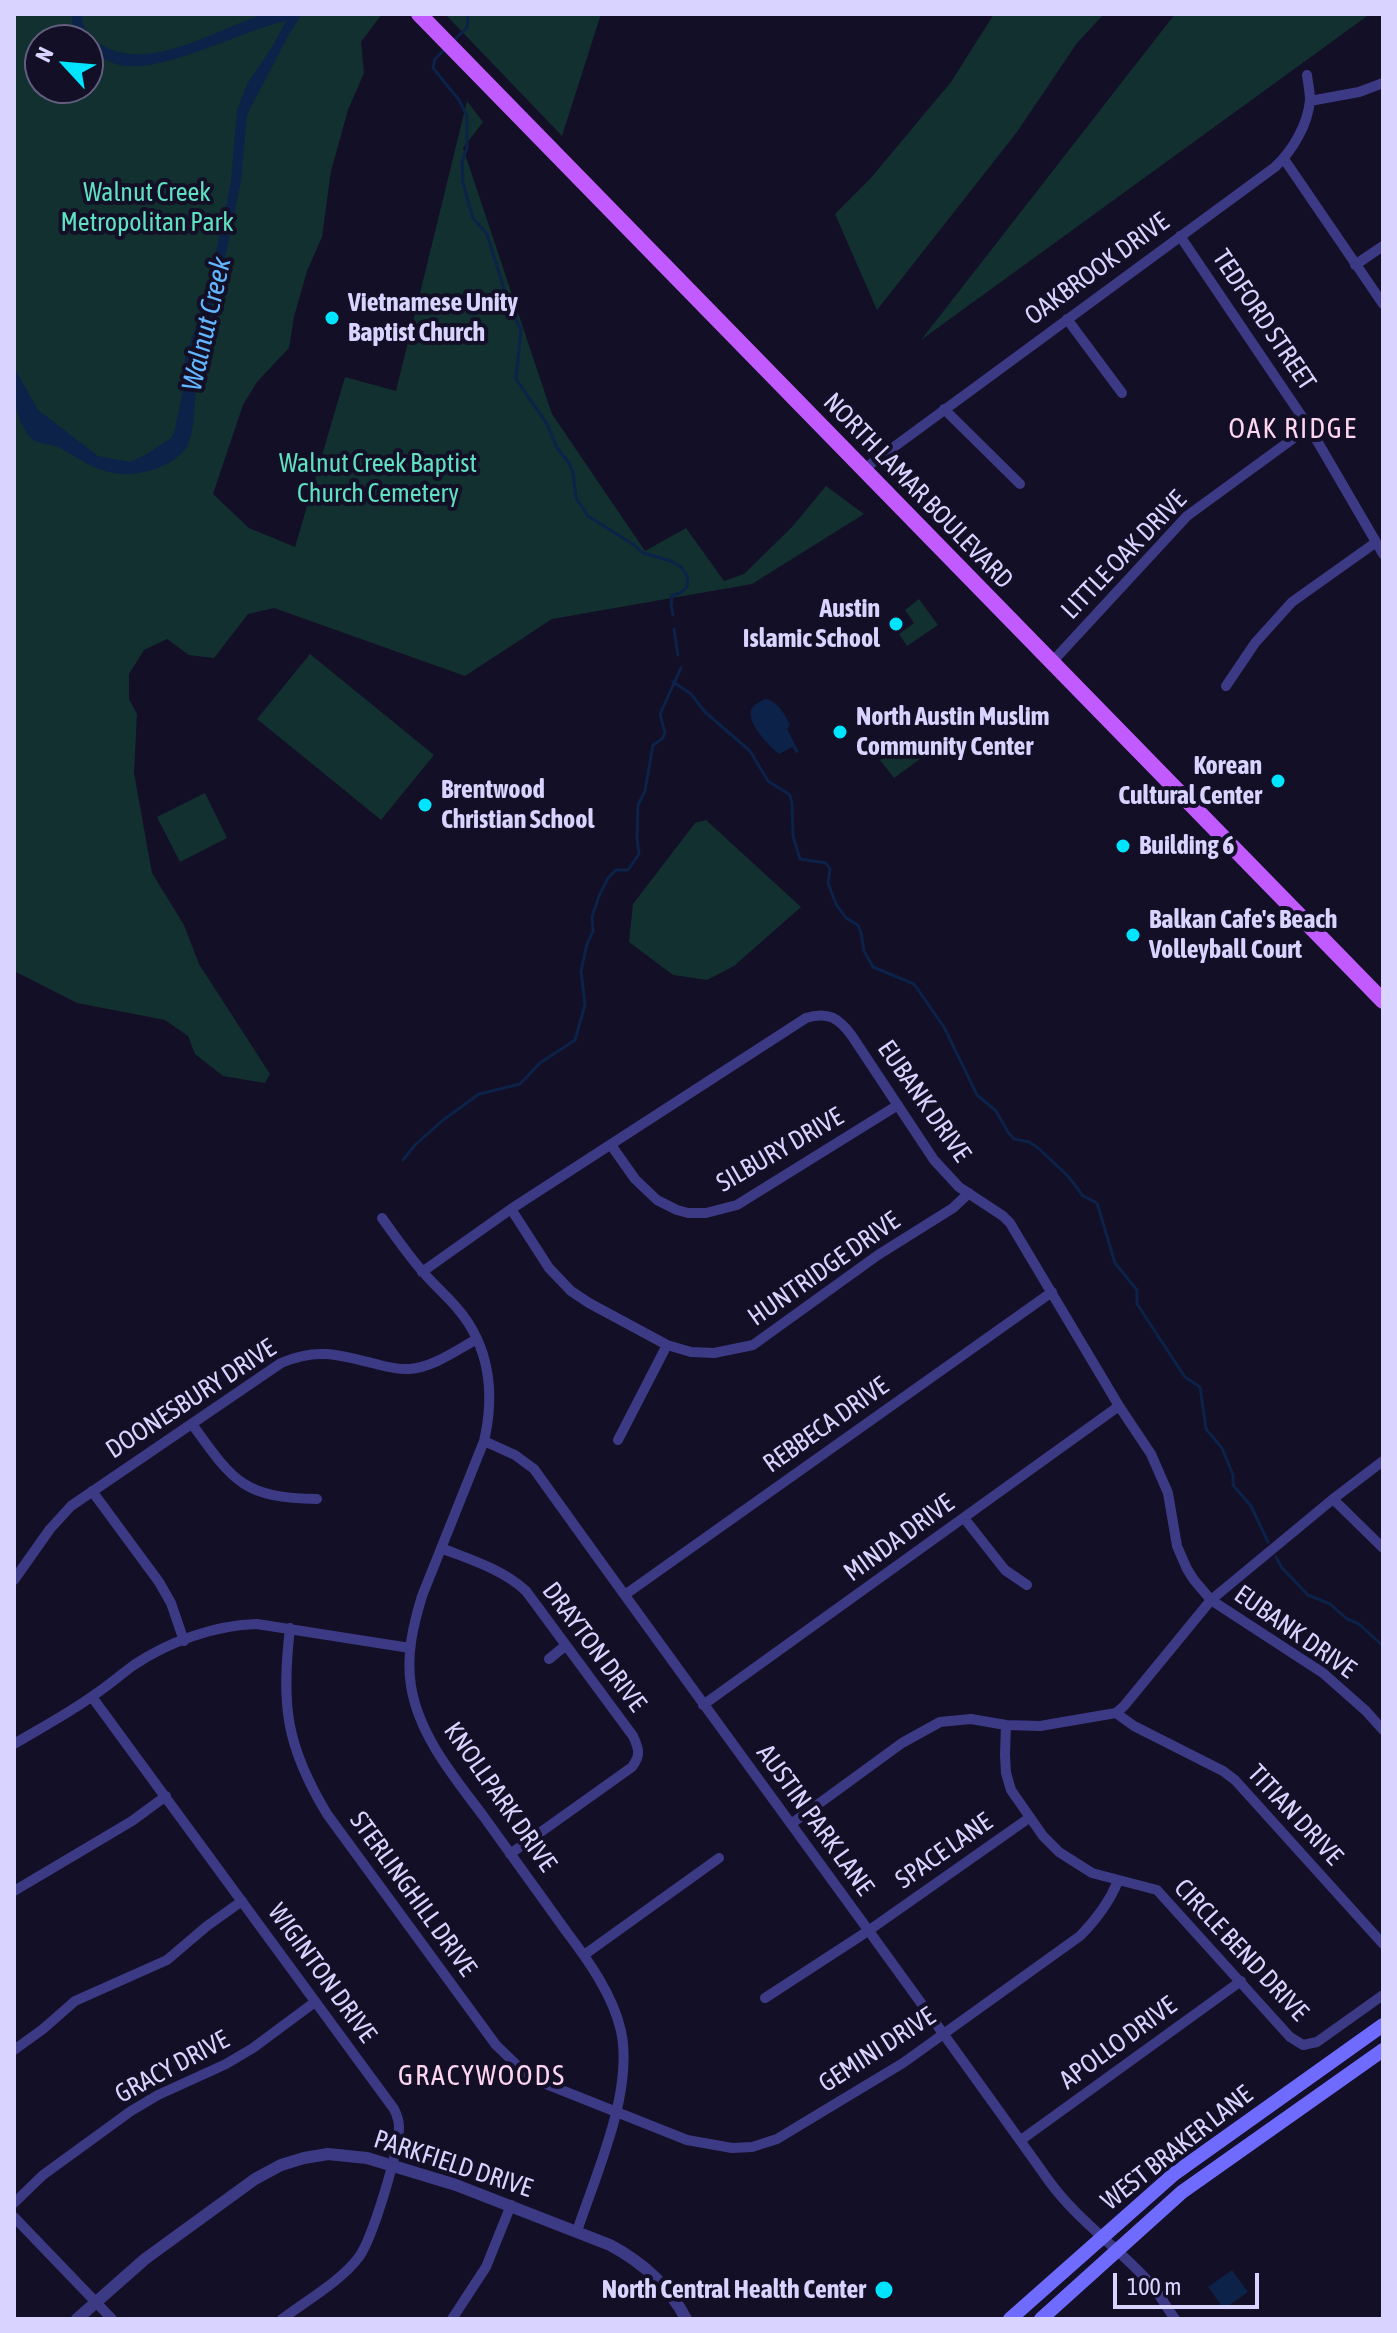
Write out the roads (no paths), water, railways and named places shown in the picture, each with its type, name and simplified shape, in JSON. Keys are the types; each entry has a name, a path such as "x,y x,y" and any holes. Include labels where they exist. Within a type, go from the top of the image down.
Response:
{"main road":[{"name":"NORTH LAMAR BOULEVARD","path":"419,14 1383,1001"},
{"name":"WEST BRAKER LANE","path":"1010,2319 1149,2194 1383,2025"},
{"name":"WEST BRAKER LANE","path":"1041,2319 1182,2192 1383,2050"},
{"path":"1217,2142 1229,2159"}],"street":[{"name":"OAKBROOK DRIVE","path":"864,469 1284,159 1295,143 1310,101 1307,75"},
{"path":"1310,101 1359,92 1383,83"},
{"path":"1284,159 1383,304"},
{"name":"TEDFORD STREET","path":"1180,236 1309,427 1383,554"},
{"path":"1355,265 1383,246"},
{"path":"1067,319 1122,393"},
{"path":"944,409 1020,484"},
{"name":"LITTLE OAK DRIVE","path":"1053,661 1187,516 1309,427"},
{"path":"1226,686 1255,643 1292,602 1375,543"},
{"name":"EUBANK DRIVE","path":"422,1272 511,1209 806,1018 821,1014 833,1017 844,1025 948,1177 1010,1223 1151,1454 1168,1493 1177,1546 1187,1569 1211,1600 1323,1673 1383,1730"},
{"name":"SILBURY DRIVE","path":"611,1145 635,1179 657,1200 688,1213 706,1213 737,1205 898,1105"},
{"name":"HUNTRIDGE DRIVE","path":"511,1209 549,1268 565,1286 589,1303 667,1345 691,1352 714,1353 753,1345 878,1255 953,1208 969,1193"},
{"name":"KNOLLPARK DRIVE","path":"382,1218 422,1272 459,1310 477,1339 490,1392 490,1414 484,1441 414,1622 410,1648 411,1688 426,1730 439,1753 584,1955 605,1991 621,2032 624,2061 617,2112 577,2231"},
{"name":"REBBECA DRIVE","path":"626,1594 1052,1292"},
{"name":"DOONESBURY DRIVE","path":"14,1580 60,1515 281,1363 324,1353 407,1369 439,1360 477,1339"},
{"path":"618,1440 667,1345"},
{"name":"MINDA DRIVE","path":"703,1705 1119,1406"},
{"path":"192,1424 220,1463 244,1484 274,1496 317,1499"},
{"name":"AUSTIN PARK LANE","path":"484,1441 515,1455 534,1469 1071,2209 1152,2285 1175,2319"},
{"path":"791,1824 902,1743 940,1722 971,1719 1006,1725 1040,1726 1116,1713 1211,1600 1383,1461"},
{"path":"92,1491 159,1582 171,1603 184,1641"},
{"path":"1333,1499 1383,1548"},
{"path":"964,1518 1005,1570 1027,1585"},
{"name":"DRAYTON DRIVE","path":"441,1548 498,1570 526,1591 633,1736 639,1749 638,1759 632,1767 510,1854"},
{"path":"14,1744 163,1649 238,1624 290,1628 410,1648"},
{"name":"STERLINGHILL DRIVE","path":"290,1628 285,1686 294,1745 300,1764 327,1814 496,2045 536,2080 617,2112"},
{"path":"549,1659 565,1646"},
{"name":"WIGINTON DRIVE","path":"92,1697 394,2109 399,2120 391,2164 373,2227 358,2258 340,2276 282,2319"},
{"name":"TITIAN DRIVE","path":"1116,1713 1134,1726 1235,1780 1383,1944"},
{"name":"CIRCLE BEND DRIVE","path":"1006,1725 1006,1773 1011,1790 1029,1818 1059,1852 1092,1873 1157,1890 1290,2037 1303,2045 1317,2042 1383,1995"},
{"path":"14,1891 132,1821 166,1796"},
{"name":"SPACE LANE","path":"765,1998 868,1931 1029,1818"},
{"path":"584,1955 719,1858"},
{"name":"GEMINI DRIVE","path":"617,2112 687,2140 732,2148 752,2147 777,2139 903,2063 1080,1936 1098,1918 1111,1899 1118,1881"},
{"path":"14,2050 75,2001 167,1960 242,1901"},
{"name":"APOLLO DRIVE","path":"1021,2140 1241,1981"},
{"name":"GRACY DRIVE","path":"14,2203 43,2175 131,2111 226,2064 315,2002"},
{"name":"PARKFIELD DRIVE","path":"77,2319 145,2259 255,2179 281,2165 328,2154 391,2164 511,2205 630,2255 676,2301 686,2319"},
{"path":"456,2317 486,2267 511,2205"},
{"path":"14,2217 112,2319"}],"water":[{"path":"72,14 82,14 84,24 72,24"},
{"name":"Walnut Creek","path":"264,14 302,14 247,115 241,181 205,334 189,442 179,456 159,468 124,474 102,470 58,447 33,440 17,413 14,367 38,410 98,456 130,462 171,438 183,390 185,358 205,299 225,212 237,110 247,84 286,21 154,64 134,66 104,59 104,46 118,52 159,52 180,47"},
{"path":"766,699 783,713 799,752 796,753 792,747 779,754 752,722 751,710"},
{"path":"1232,2270 1248,2292 1224,2309 1208,2287"}],"waterway":[{"path":"453,41 467,28 468,14"},
{"path":"444,50 435,59 433,68 459,100 467,116 463,183 473,218 487,234 511,312 521,329 516,379 569,463 576,498 588,516 643,553 671,561 686,574 687,587 672,596 673,615"},
{"path":"674,629 678,655"},
{"path":"403,1160 443,1120 479,1094 520,1084 540,1063 575,1040 585,1005 581,971 593,931 592,917 608,878 616,870 628,870 639,854 638,805 645,791 653,745 665,733 660,714 681,668"},
{"path":"673,682 691,694 705,712 750,751 768,781 790,795 793,836 800,859 826,863 830,869 828,883 836,904 846,918 858,925 864,951 873,967 914,984 944,1027 977,1095 996,1111 1014,1139 1037,1147 1068,1176 1083,1196 1097,1203 1115,1263 1137,1290 1137,1304 1185,1377 1200,1387 1206,1429 1222,1448 1233,1475 1233,1485 1251,1506 1268,1542"},
{"path":"1276,1557 1282,1568 1308,1595 1330,1604 1383,1646"}],"place":[{"name":"Vietnamese Unity Baptist Church","path":"332,318"},
{"name":"Austin Islamic School","path":"896,624"},
{"name":"North Austin Muslim Community Center","path":"840,732"},
{"name":"Korean Cultural Center","path":"1278,781"},
{"name":"Brentwood Christian School","path":"425,805"},
{"name":"Building 6","path":"1123,846"},
{"name":"Balkan Cafe's Beach Volleyball Court","path":"1133,935"},
{"name":"North Central Health Center","path":"884,2290"}],"district":[{"name":"OAK RIDGE","path":"1293,429"},
{"name":"GRACYWOODS","path":"482,2076"}],"park label":[{"name":"Walnut Creek Metropolitan Park","path":"147,208"},
{"name":"Walnut Creek Baptist Church Cemetery","path":"378,479"}]}
